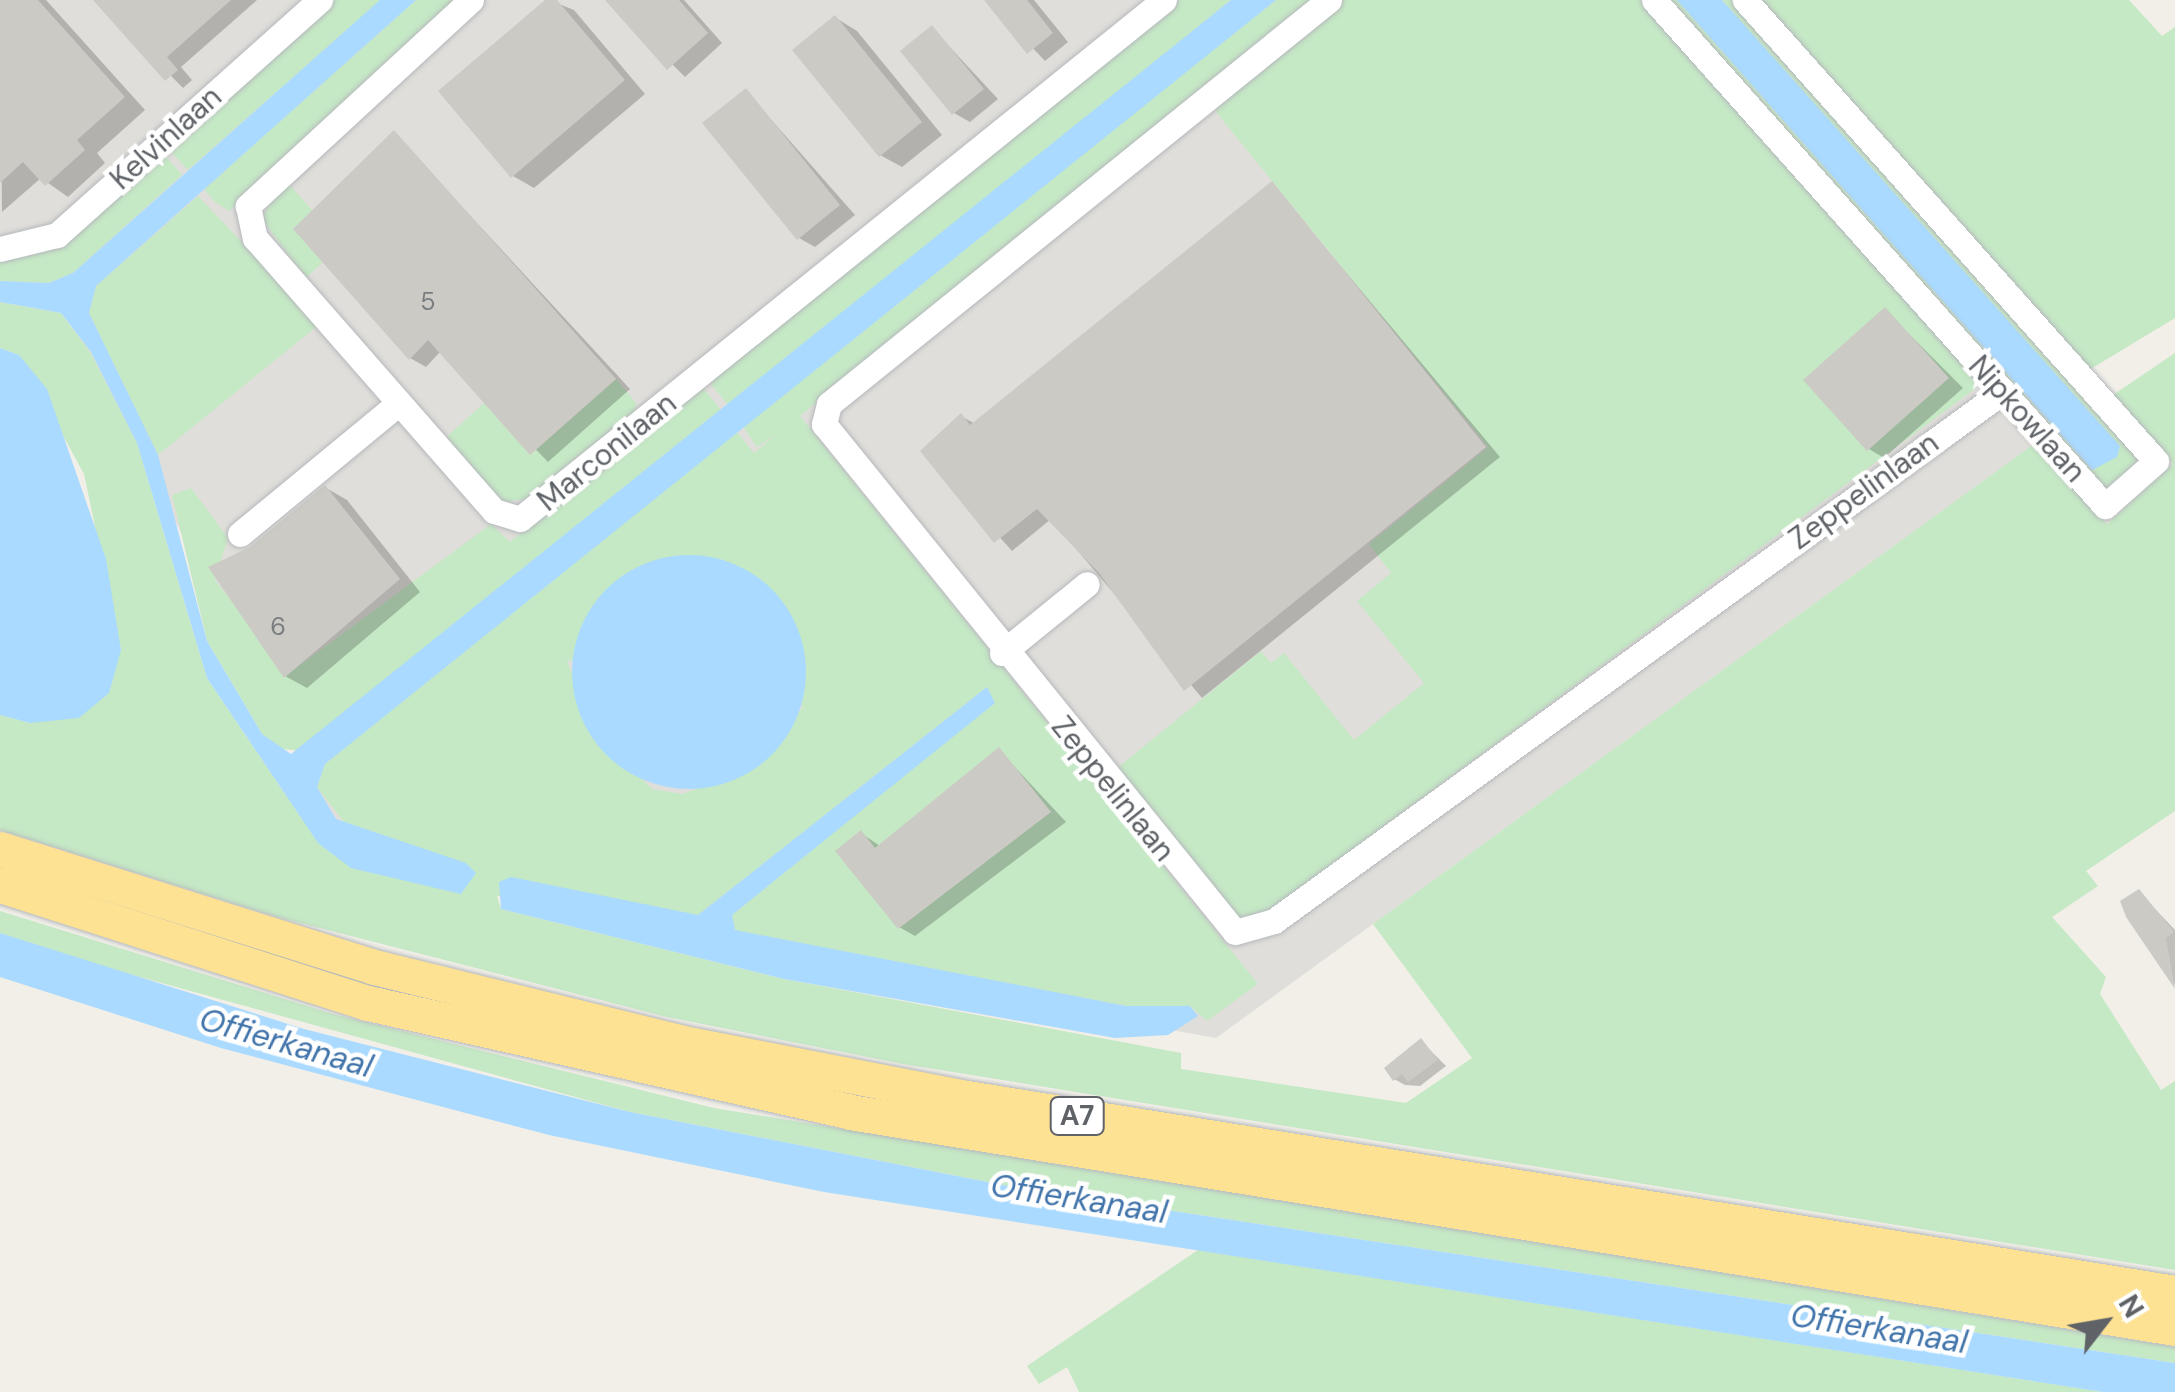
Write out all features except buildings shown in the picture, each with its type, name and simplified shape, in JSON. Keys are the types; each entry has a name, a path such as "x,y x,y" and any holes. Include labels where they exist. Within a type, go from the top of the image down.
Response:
{"highway":[{"name":"A7","path":"0,848 374,967 683,1044 966,1098 2175,1292"},
{"name":"A7","path":"0,885 368,1003 831,1108 2175,1328"}],"street":[{"name":"Kelvinlaan","path":"0,249 57,235 320,0"},
{"name":"Marconilaan","path":"471,0 248,206 255,238 494,512 534,512 1164,0"},
{"name":"Zeppelinlaan","path":"1329,0 829,404 824,424 843,456 1221,923 1254,929 2002,392"},
{"name":"Nipkowlaan","path":"1654,0 2105,506 2156,460 1745,0"},
{"path":"240,534 399,403"},
{"path":"1002,653 1087,584"}],"shaded area":[{"path":"0,0 1759,0 2173,464 2106,524 2033,445 1216,1038 730,951 350,851 49,283 0,281"}],"green space":[{"path":"333,0 381,0 188,170 167,148"},
{"path":"416,0 464,0 229,211 215,202 204,189"},
{"path":"1180,0 1231,0 729,406 708,381"},
{"path":"1276,0 1313,0 800,416 1258,984 1207,1021 1190,1006 1126,1006 735,931 732,915 987,687 698,915 497,896 501,909 784,979 1181,1053 1181,1069 1406,1103 1472,1058 1373,924 2034,444 2107,524 2173,464 2110,397 2175,353 2175,811 2086,871 2098,886 2052,917 2106,977 2100,994 2161,1090 2175,1081 2175,1270 903,1064 667,1017 277,917 0,830 0,715 30,723 121,650 84,474 19,355 0,348 0,302 61,313 90,352 137,443 207,678 302,819 350,830 317,787 325,764 735,430 754,453 775,435 757,447 742,425","holes":["800,635 802,708 755,767 682,794 652,789 597,733 567,661"]},
{"path":"1341,0 1640,0 1971,368 1976,388 1267,913 1239,921 1111,773 1261,651 1271,663 1284,653 1354,740 1424,683 1357,601 1391,573 1369,544 1488,447 1216,112 1219,98"},
{"path":"1662,0 1677,0 2092,470 2120,446 1722,0 1735,0 2140,457 2137,466 2104,492"},
{"path":"1759,0 2129,0 2162,36 2175,27 2175,318 2089,370"},
{"path":"163,153 182,175 73,273 49,283 0,281 0,258 53,249"},
{"path":"286,181 313,211 293,229 323,262 306,278 261,218"},
{"path":"198,196 320,324 158,455 89,313 96,286"},
{"path":"616,379 636,403 633,419 536,498 501,502 442,441 484,403 530,455"},
{"path":"701,386 723,412 302,751 273,748 207,641 172,495 191,488 228,538 215,580 288,674 491,524 510,542"},
{"path":"0,911 333,1014 714,1108 2175,1347 2175,1363 1008,1186 630,1112 71,958 0,933"},
{"path":"1198,1250 2103,1392 1079,1392 1067,1367 1039,1384 1027,1366"}],"water":[{"path":"380,0 416,0 96,286 89,313 158,455 207,641 262,734 291,754 1231,0 1276,0 325,764 317,787 336,819 466,863 476,873 461,894 351,868 318,843 207,678 137,443 91,352 61,313 0,302 0,281 49,283 73,273"},
{"path":"1677,0 1722,0 2120,446 2117,457 2092,470"},
{"path":"0,348 19,355 47,389 106,559 121,650 109,693 79,718 30,723 0,715"},
{"path":"689,555 734,564 772,589 797,627 806,672 797,717 772,755 734,780 689,789 644,780 606,755 581,717 572,672 581,627 606,589 644,564"},
{"path":"987,687 995,703 732,915 735,930 1126,1006 1190,1006 1198,1016 1168,1035 1115,1038 784,979 501,909 499,882 511,877 698,915"},
{"name":"Offierkanaal","path":"0,933 304,1029 630,1112 1008,1186 2175,1363 2175,1392 2103,1392 824,1192 549,1135 221,1048 0,977"}]}
